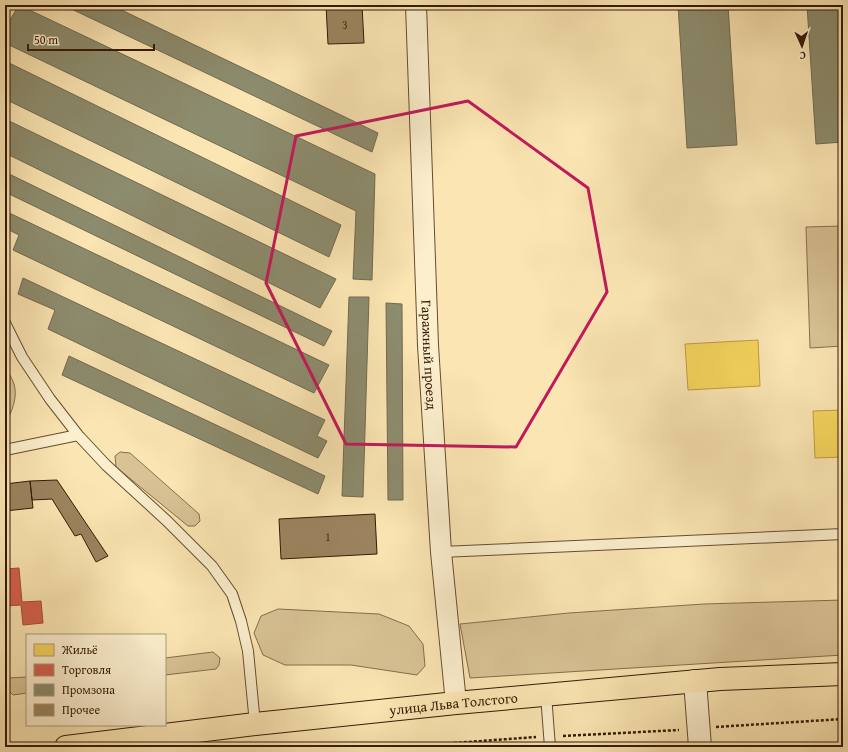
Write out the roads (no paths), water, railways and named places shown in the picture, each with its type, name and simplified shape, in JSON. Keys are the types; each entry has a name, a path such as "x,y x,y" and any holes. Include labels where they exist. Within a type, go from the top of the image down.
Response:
{"highway":[{"name":"улица Льва Толстого","path":"66,747 255,724 456,703 696,681 791,675 843,674"}],"street":[{"name":"Гаражный проезд","path":"416,5 428,345 441,552 456,703"},
{"path":"696,681 700,747"}],"lane":[{"path":"5,323 22,357 50,399 78,435 106,465 167,521 212,566 232,594 241,620 248,651 255,724"},
{"path":"5,450 78,435"},
{"path":"441,552 843,534"},
{"path":"546,695 550,747"}]}
